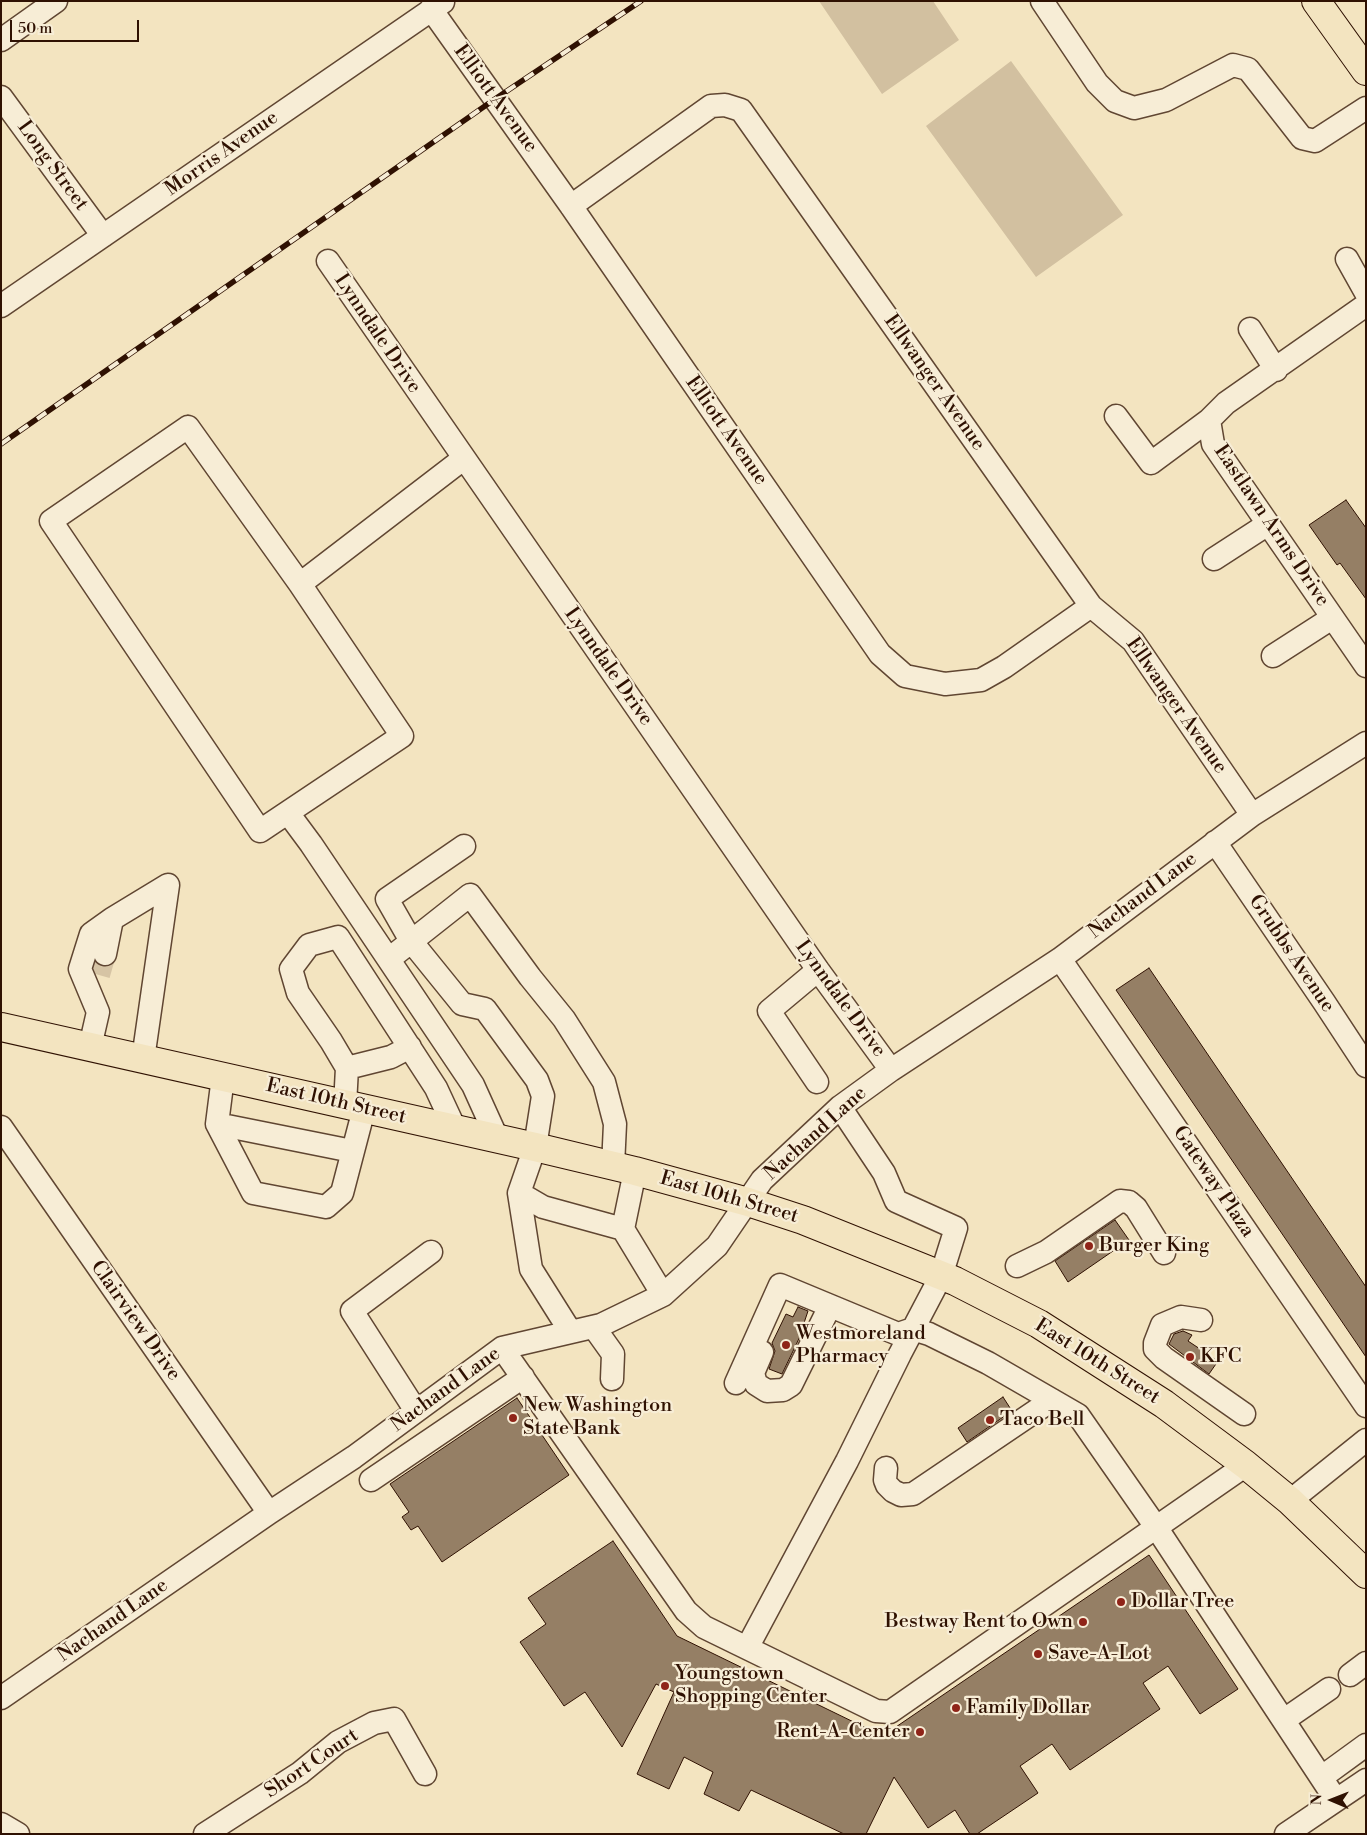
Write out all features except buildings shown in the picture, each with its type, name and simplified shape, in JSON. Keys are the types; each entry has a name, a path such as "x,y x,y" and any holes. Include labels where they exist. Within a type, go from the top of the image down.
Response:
{"main road":[{"path":"1316,1 1366,71"},
{"name":"East 10th Street","path":"1,1027 535,1147 748,1202 803,1220 941,1276 1039,1324 1164,1404 1246,1465 1290,1501 1366,1574"}],"street":[{"path":"1,40 56,1"},
{"path":"1042,1 1098,83 1115,101 1134,108 1166,100 1233,64 1248,69 1302,138 1315,141 1366,108"},
{"name":"Elliott Avenue","path":"437,5 571,206 880,654 905,676 945,684 981,680 1004,667 1092,606"},
{"name":"Morris Avenue","path":"1,306 437,5"},
{"name":"Long Street","path":"1,97 102,236"},
{"name":"Ellwanger Avenue","path":"571,206 711,106 725,105 741,110 1092,606 1133,641 1252,815"},
{"path":"1347,258 1366,294"},
{"name":"Lynndale Drive","path":"328,262 818,970 891,1070"},
{"name":"Eastlawn Arms Drive","path":"1366,305 1276,370 1226,403 1209,420 1213,444 1366,666"},
{"path":"1250,330 1276,370"},
{"path":"1116,416 1151,463 1209,420"},
{"path":"188,427 300,584 402,736 288,814 260,831 51,521 188,427"},
{"path":"300,584 463,458"},
{"path":"1214,559 1268,524"},
{"path":"1273,656 1332,618"},
{"name":"Nachand Lane","path":"1,1698 269,1513 354,1457 502,1348 601,1325 663,1295 717,1246 762,1180 840,1107 891,1070 1060,959 1252,815 1366,743"},
{"path":"288,814 311,844 473,1085 497,1138"},
{"name":"Grubbs Avenue","path":"1215,842 1366,1066"},
{"path":"464,846 387,899 412,941 462,1004 485,1009 537,1080 543,1096 535,1147 519,1192 531,1269 570,1331"},
{"path":"90,1048 98,1012 80,969 92,934 112,919 168,885 144,1059"},
{"path":"389,959 470,895 530,977 564,1019 604,1082 624,1169 623,1228 663,1295"},
{"path":"92,999 112,919"},
{"path":"223,1077 217,1124 253,1193 326,1207 342,1193 352,1150 355,1107 347,1068 298,993 291,969 309,945 338,937 436,1088 455,1129"},
{"name":"Gateway Plaza","path":"1060,959 1366,1406"},
{"path":"817,1082 769,1011 818,970"},
{"path":"347,1068 391,1057 410,1047"},
{"path":"747,1648 847,1461 941,1276 956,1228 896,1201 884,1173 840,1107"},
{"path":"217,1124 352,1150"},
{"name":"Clairview Drive","path":"1,1127 269,1513"},
{"path":"519,1192 544,1207 623,1228"},
{"path":"1017,1266 1046,1252 1120,1201 1129,1202 1136,1208 1164,1253"},
{"path":"416,1411 352,1311 431,1252"},
{"path":"736,1383 780,1286 898,1334 913,1329 929,1334 988,1363 1078,1415 1156,1528 1336,1800"},
{"path":"789,1289 753,1373 756,1384 767,1391 783,1390 791,1385 830,1306"},
{"path":"1201,1320 1181,1318 1162,1325 1155,1343 1155,1349 1164,1358 1244,1414"},
{"path":"601,1325 598,1333 613,1354 612,1380"},
{"path":"502,1348 686,1611 704,1627 876,1712 890,1712 1246,1465"},
{"path":"371,1480 522,1378"},
{"path":"886,1468 885,1480 893,1491 900,1495 913,1494 1052,1400"},
{"path":"1290,1501 1366,1440"},
{"path":"1360,1666 1366,1655"},
{"path":"1284,1720 1329,1689"},
{"name":"Short Court","path":"205,1834 300,1773 338,1742 374,1723 394,1719 425,1774"},
{"path":"1322,1777 1366,1745"},
{"path":"1286,1834 1366,1780"},
{"path":"1,1824 18,1834"}],"shaded area":[{"path":"819,1 933,1 959,40 882,94"},
{"path":"1011,61 1123,215 1036,277 926,126"}],"tunnel":[{"path":"99,975 105,954"}],"railway":[{"path":"1,444 495,99 641,1"}],"place":[{"name":"Burger King","path":"1089,1246"},
{"name":"Westmoreland Pharmacy","path":"786,1345"},
{"name":"KFC","path":"1190,1357"},
{"name":"New Washington State Bank","path":"513,1418"},
{"name":"Taco Bell","path":"990,1420"},
{"name":"Dollar Tree","path":"1121,1602"},
{"name":"Bestway Rent to Own","path":"1083,1622"},
{"name":"Save-A-Lot","path":"1038,1654"},
{"name":"Youngstown Shopping Center","path":"665,1686"},
{"name":"Family Dollar","path":"956,1708"},
{"name":"Rent-A-Center","path":"920,1732"}]}
